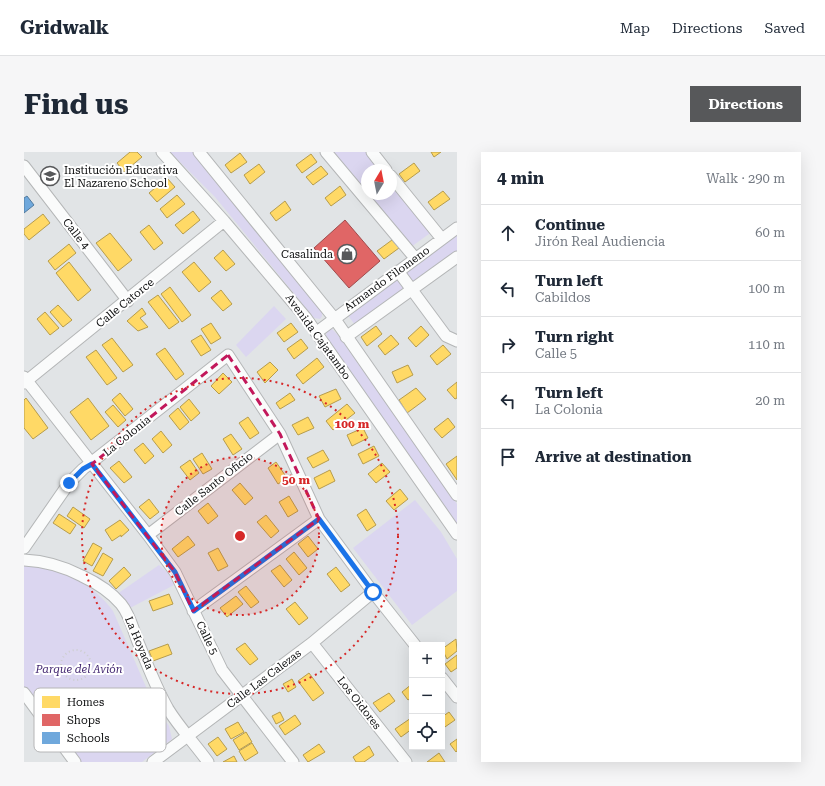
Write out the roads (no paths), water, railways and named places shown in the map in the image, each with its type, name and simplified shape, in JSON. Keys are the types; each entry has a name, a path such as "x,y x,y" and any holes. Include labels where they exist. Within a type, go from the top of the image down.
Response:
{"street":[{"name":"Avenida Cajatambo","path":"162,152 224,221 286,293 317,332 457,534"},
{"name":"Avenida Cajatambo","path":"199,152 334,318 457,495"},
{"path":"326,152 415,258"},
{"path":"372,152 381,164"},
{"name":"Calle 4","path":"24,166 128,301"},
{"path":"397,184 442,240"},
{"name":"Calle Catorce","path":"25,380 128,301 224,221"},
{"name":"Armando Filomeno","path":"317,332 457,228"},
{"path":"346,337 457,257"},
{"path":"398,272 446,336 457,341"},
{"name":"La Colonia","path":"24,548 69,483 83,469 92,464 228,355 280,434"},
{"name":"Calle 5","path":"25,380 148,535 175,572 222,670 294,762"},
{"path":"280,434 319,519 373,592 414,642"},
{"name":"Calle Santo Oficio","path":"148,535 280,434"},
{"path":"194,611 319,519"},
{"name":"La Hoyada","path":"24,560 39,560 62,566 94,581 109,592 122,605 130,618 138,642 159,688"},
{"name":"Calle Las Calezas","path":"153,762 312,643 373,592"},
{"name":"Los Oidores","path":"312,643 406,762"},
{"path":"445,682 457,697"},
{"path":"24,693 28,706"},
{"name":"La Hoyada","path":"166,705 208,762"},
{"path":"67,752 76,762"}],"place":[{"name":"Institución Educativa El Nazareno School","path":"50,176"},
{"name":"Casalinda","path":"347,254"}],"park label":[{"name":"Parque del Avión","path":"79,669"}]}
